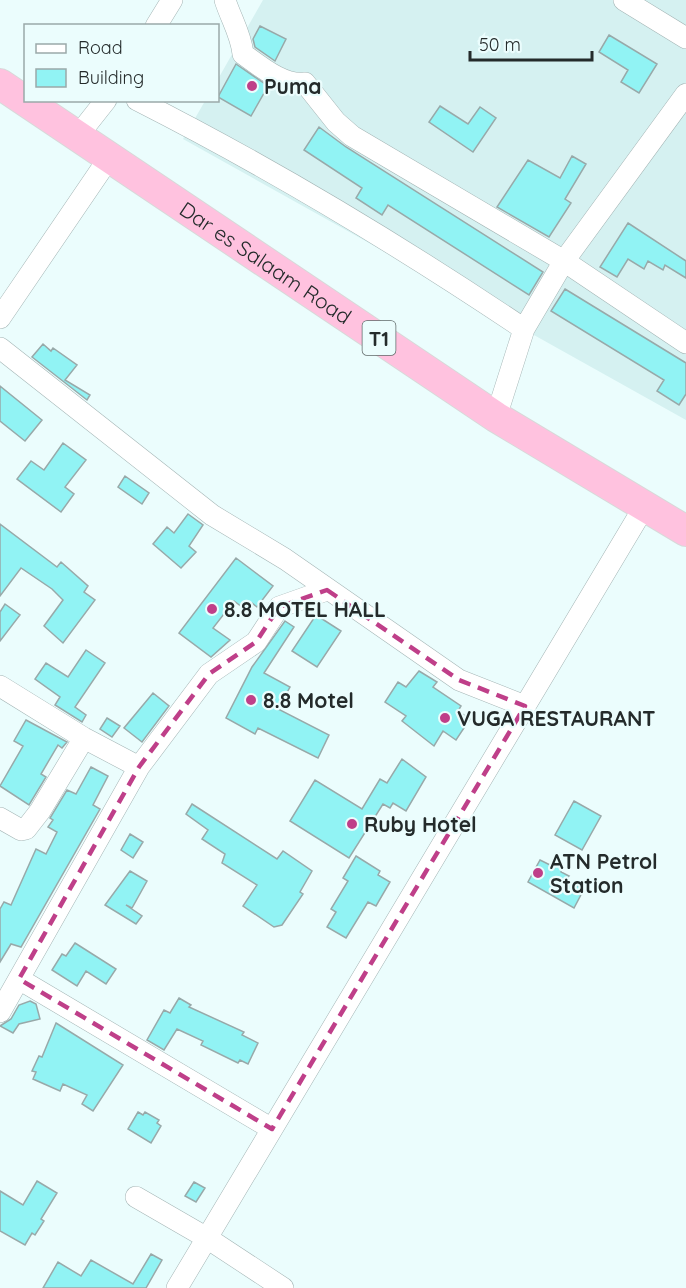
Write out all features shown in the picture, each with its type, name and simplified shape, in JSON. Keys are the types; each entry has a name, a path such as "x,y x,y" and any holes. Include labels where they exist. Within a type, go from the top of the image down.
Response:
{"highway":[{"name":"Dar es Salaam Road","path":"0,84 24,101"},
{"name":"Dar es Salaam Road","path":"25,102 496,417 686,531"}],"street":[{"path":"157,24 172,0"},
{"path":"225,0 231,19 241,36 243,54 294,85 305,83 336,122 352,136 564,261 686,343"},
{"path":"624,0 686,38"},
{"path":"496,417 524,329 564,261 686,94"},
{"path":"76,138 104,102"},
{"path":"141,102 311,194 425,262 524,329"},
{"path":"0,318 109,158"},
{"path":"0,348 212,515 285,559 459,680 525,706"},
{"path":"177,1288 644,507"},
{"path":"0,1012 139,767 209,674 256,642 279,607 327,590"},
{"path":"0,686 84,738 139,767"},
{"path":"0,818 21,830 26,829 40,811 84,738"},
{"path":"20,980 272,1129"},
{"path":"136,1197 207,1238 283,1288"}],"highlighted area":[{"path":"327,590 459,680 525,706 272,1129 19,979 139,767 209,674 256,642 279,607"}],"shaded area":[{"path":"263,0 686,0 686,420 183,139 204,102 219,102 219,77"}],"building":[{"path":"260,26 286,39 275,61 255,47 253,39"},
{"path":"609,35 657,64 639,93 621,82 628,70 599,52"},
{"path":"236,64 268,86 251,116 219,98"},
{"path":"440,106 468,124 480,107 496,118 473,152 429,122"},
{"path":"319,127 346,147 543,272 529,295 388,205 382,215 356,198 362,188 304,150"},
{"path":"572,156 586,164 565,199 571,203 549,237 497,207 528,160 560,178"},
{"path":"628,223 686,261 686,278 665,265 663,270 648,261 644,269 628,259 617,277 600,267"},
{"path":"565,289 686,363 686,394 679,405 657,391 664,380 551,311"},
{"path":"43,344 51,351 53,348 77,365 65,380 90,395 87,400 32,357"},
{"path":"0,386 42,420 25,441 0,421"},
{"path":"63,443 86,460 65,487 74,494 61,512 17,479 31,461 44,470"},
{"path":"125,476 149,493 142,504 118,487"},
{"path":"188,514 203,525 189,546 196,552 181,568 153,544 167,527 174,533"},
{"path":"0,524 57,567 61,562 88,586 84,592 95,600 63,643 44,626 63,600 52,589 21,568 0,596"},
{"name":"8.8 MOTEL HALL","path":"236,558 273,586 257,607 252,603 246,610 234,601 213,628 230,640 211,657 179,633"},
{"path":"5,604 20,615 0,641 0,612"},
{"path":"316,615 341,631 317,667 292,651"},
{"path":"285,621 294,627 264,673 290,687 278,709 329,735 318,758 258,728 255,734 226,718 252,667"},
{"path":"86,650 105,663 75,707 86,715 82,722 55,705 60,697 35,679 46,663 68,677"},
{"path":"419,671 437,682 433,687 461,706 458,711 470,719 456,740 443,731 434,746 402,721 406,716 385,702 398,682 406,687"},
{"path":"153,693 169,706 142,742 124,728"},
{"path":"107,718 120,726 112,737 100,729"},
{"path":"26,720 67,742 62,748 58,745 41,774 46,777 29,805 0,786 23,746 14,741"},
{"path":"402,759 426,777 406,811 393,803 390,808 383,804 349,858 290,821 315,780 362,809 380,779 387,783"},
{"path":"91,767 108,776 93,805 100,809 21,947 11,944 0,962 0,909 4,902 11,905 36,849 46,854 57,832 48,827 53,820 50,818 67,790 76,794"},
{"path":"574,801 601,816 582,850 555,835"},
{"path":"192,804 277,859 283,851 312,871 300,892 303,894 282,925 274,927 243,906 257,885 222,863 225,854 202,839 208,830 186,814"},
{"path":"130,834 143,842 133,858 121,850"},
{"path":"356,856 380,871 378,875 390,882 376,906 368,902 346,938 327,927 336,912 331,909 348,881 343,878"},
{"path":"540,860 550,865 552,861 563,867 561,872 569,876 566,879 584,889 574,908 528,882"},
{"path":"130,871 147,881 132,908 126,905 142,916 136,924 105,905"},
{"path":"75,943 116,969 106,984 86,971 77,986 52,970 62,954 66,956"},
{"path":"179,998 191,1005 189,1007 244,1032 242,1035 258,1043 248,1064 240,1060 238,1063 201,1045 203,1041 177,1029 164,1050 147,1040 164,1010 170,1013"},
{"path":"30,1001 36,1004 40,1019 19,1024 13,1033 0,1026 11,1019 19,1005"},
{"path":"56,1023 123,1065 93,1111 82,1104 87,1095 63,1084 60,1091 33,1079 36,1072 32,1071 39,1056 42,1057"},
{"path":"138,1112 143,1115 145,1112 159,1120 157,1123 161,1126 151,1143 128,1129"},
{"path":"37,1181 57,1193 41,1219 44,1221 35,1235 32,1233 25,1245 0,1231 0,1191 23,1205"},
{"path":"194,1182 205,1188 196,1202 185,1196"},
{"path":"151,1254 162,1260 146,1288 43,1288 58,1262 81,1276 91,1260 133,1284"}],"place":[{"name":"Puma","path":"252,86"},
{"name":"8.8 MOTEL HALL","path":"212,609"},
{"name":"8.8 Motel","path":"251,700"},
{"name":"VUGA RESTAURANT","path":"445,718"},
{"name":"Ruby Hotel","path":"352,824"},
{"name":"ATN Petrol Station","path":"538,873"}]}
